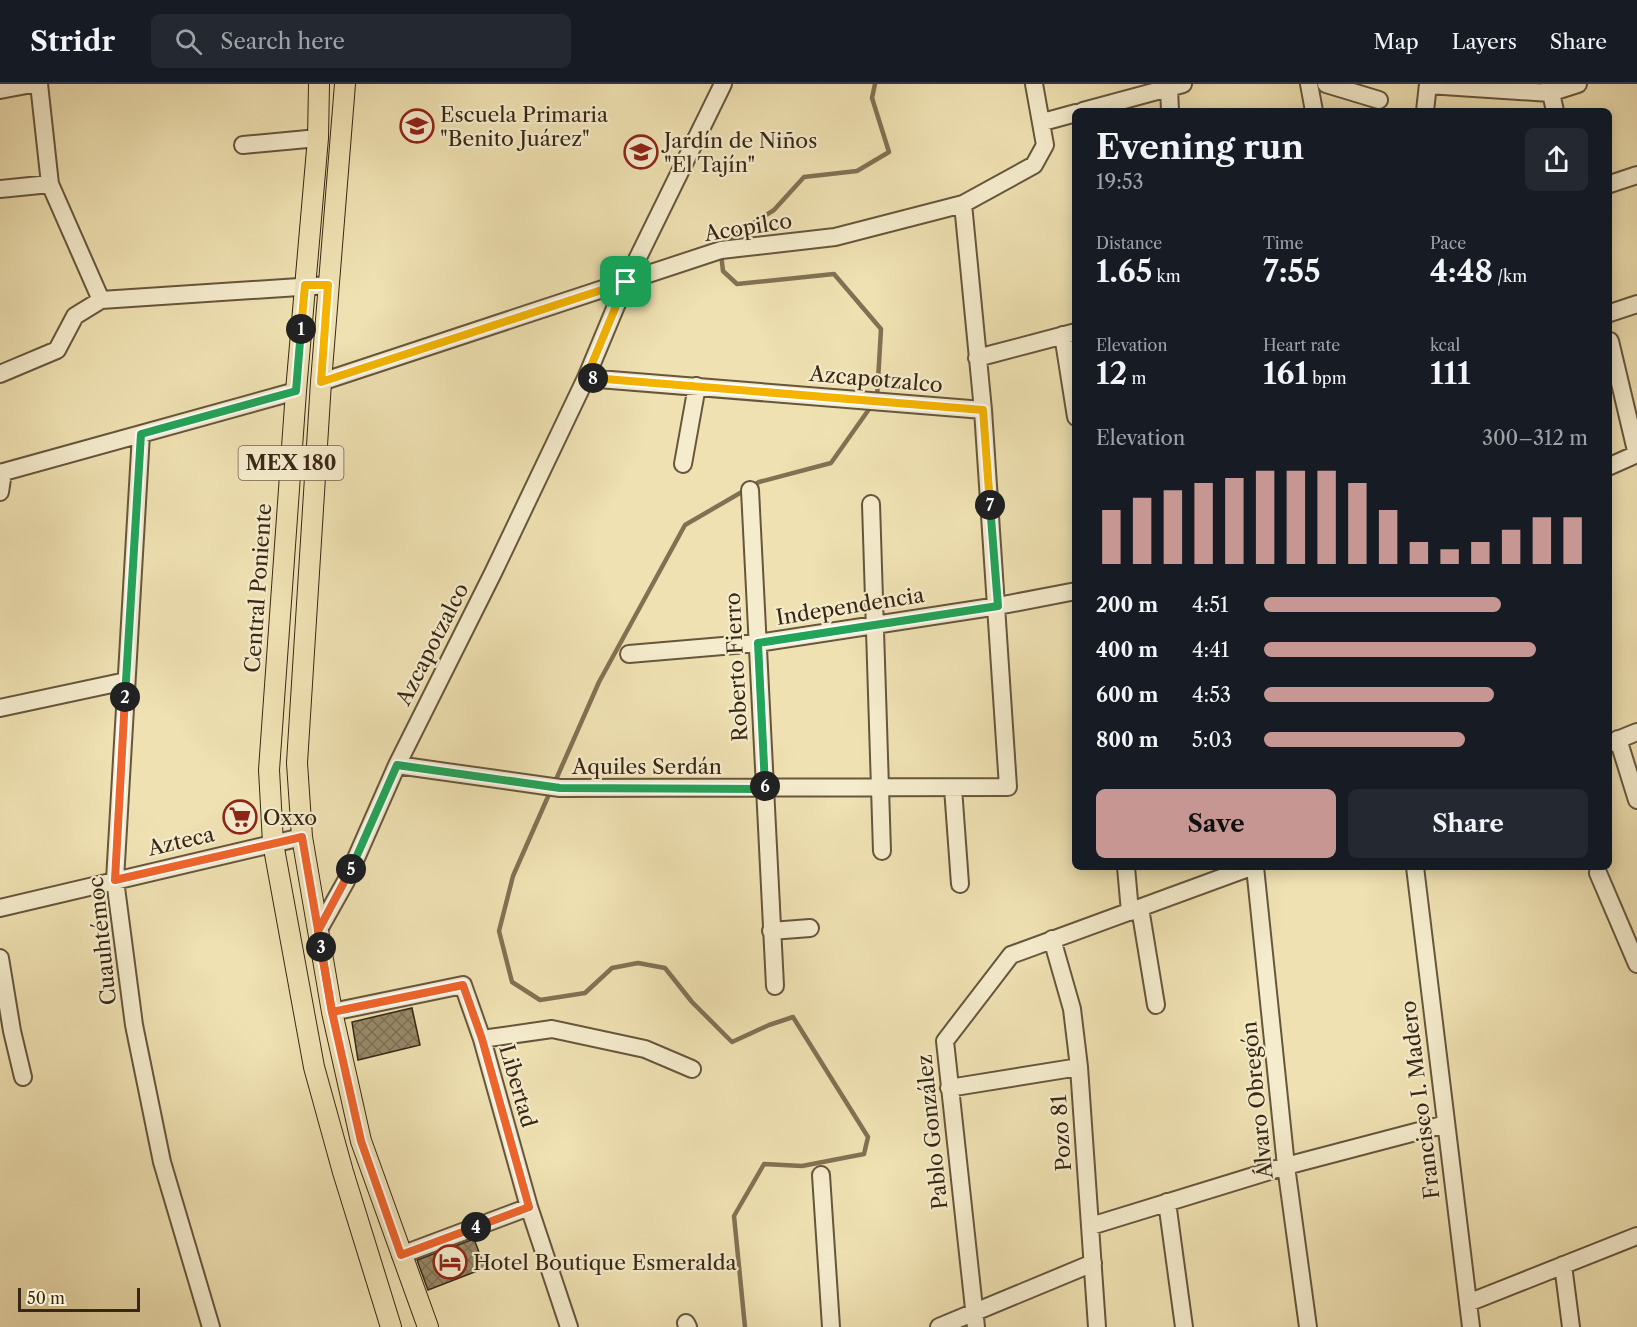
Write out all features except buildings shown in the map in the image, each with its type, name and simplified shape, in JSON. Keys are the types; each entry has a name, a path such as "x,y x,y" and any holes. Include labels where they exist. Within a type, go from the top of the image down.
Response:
{"main road":[{"name":"Central Poniente","path":"273,843 269,770 296,391 318,138 319,84"},
{"name":"MEX 180","path":"345,84 321,382 297,763 302,837 332,1012 361,1141 428,1327"},
{"name":"MEX 180","path":"273,843 314,1067 343,1172 391,1327"}],"street":[{"path":"0,90 32,84"},
{"path":"39,84 50,184 101,300"},
{"name":"Azcapotzalco","path":"318,931 346,881 397,765 586,378 626,282 723,84"},
{"name":"Acopilco","path":"321,382 721,250 835,237 963,204 1034,165 1046,145 1034,84"},
{"path":"1310,84 1314,108"},
{"path":"1326,84 1379,100"},
{"path":"1425,108 1428,85 1549,88 1578,84"},
{"path":"1094,108 1176,86 1171,108"},
{"path":"1549,88 1554,108"},
{"path":"1043,122 1072,114"},
{"path":"243,145 318,138"},
{"path":"1612,183 1637,175"},
{"path":"0,189 50,184"},
{"path":"963,204 983,410 998,606"},
{"path":"0,374 57,350 75,316 101,300 328,285"},
{"path":"1612,312 1637,304"},
{"path":"977,358 1070,334 1072,362"},
{"path":"1612,349 1637,454 1612,465"},
{"name":"Azcapotzalco","path":"586,378 983,410"},
{"path":"683,464 697,386"},
{"path":"0,492 1,473 296,391"},
{"name":"Cuauhtémoc","path":"141,434 115,880 134,1024 162,1162 211,1327"},
{"name":"Roberto Fierro","path":"750,490 775,986"},
{"path":"871,504 882,788 882,851"},
{"name":"Independencia","path":"629,654 758,643 876,626 1072,592"},
{"name":"Aquiles Serdán","path":"397,765 560,788 1008,787 998,606"},
{"path":"0,708 126,681"},
{"path":"0,703 0,716"},
{"path":"1637,732 1614,741 1637,800"},
{"path":"953,788 960,885"},
{"name":"Azteca","path":"0,908 302,837"},
{"path":"1127,870 1156,1005"},
{"path":"1052,939 1245,870"},
{"name":"Álvaro Obregón","path":"1253,870 1286,1167 1308,1327"},
{"name":"Francisco I. Madero","path":"1415,870 1471,1327"},
{"path":"1598,873 1637,964"},
{"path":"771,931 810,928"},
{"name":"Pablo González","path":"975,1320 945,1041 1011,955 1052,939"},
{"name":"Pozo 81","path":"1052,939 1072,1009 1079,1067 1097,1327"},
{"path":"0,958 22,1077"},
{"name":"Libertad","path":"332,1012 463,985 482,1039 529,1207 569,1327"},
{"path":"482,1039 552,1029 645,1049 692,1069"},
{"path":"949,1088 1079,1067"},
{"path":"1091,1226 1286,1167 1446,1124"},
{"path":"821,1175 831,1327"},
{"path":"1167,1202 1184,1327"},
{"path":"401,1255 529,1207"},
{"path":"1468,1303 1637,1236"},
{"path":"939,1327 975,1320 1093,1263"},
{"path":"1563,1265 1571,1327"}],"waterway":[{"path":"720,244 774,210 804,177 857,171 889,152 872,98 875,84"},
{"path":"721,253 723,271 737,284 834,274 881,329 877,398"},
{"path":"554,784 599,682 685,525 759,482 831,463 872,405"},
{"path":"550,792 513,876 499,931 512,982 540,1000 585,993 612,968 638,963 665,968 692,1002 732,1042 793,1017 868,1137 864,1154 802,1166 764,1164 734,1216 745,1327"}],"place":[{"name":"Escuela Primaria \"Benito Juárez\"","path":"417,126"},
{"name":"Jardín de Niños \"El Tajín\"","path":"641,152"},
{"name":"Oxxo","path":"240,817"},
{"name":"Hotel Boutique Esmeralda","path":"450,1262"}],"route":[{"path":"626,282 321,382 328,285 305,285 296,391 141,434 115,880 302,837 332,1012 463,985 482,1039 529,1207 401,1255 361,1141 332,1012 318,931 346,881 397,765 560,788 765,789 758,643 998,606 983,410 586,378 626,282"}]}
